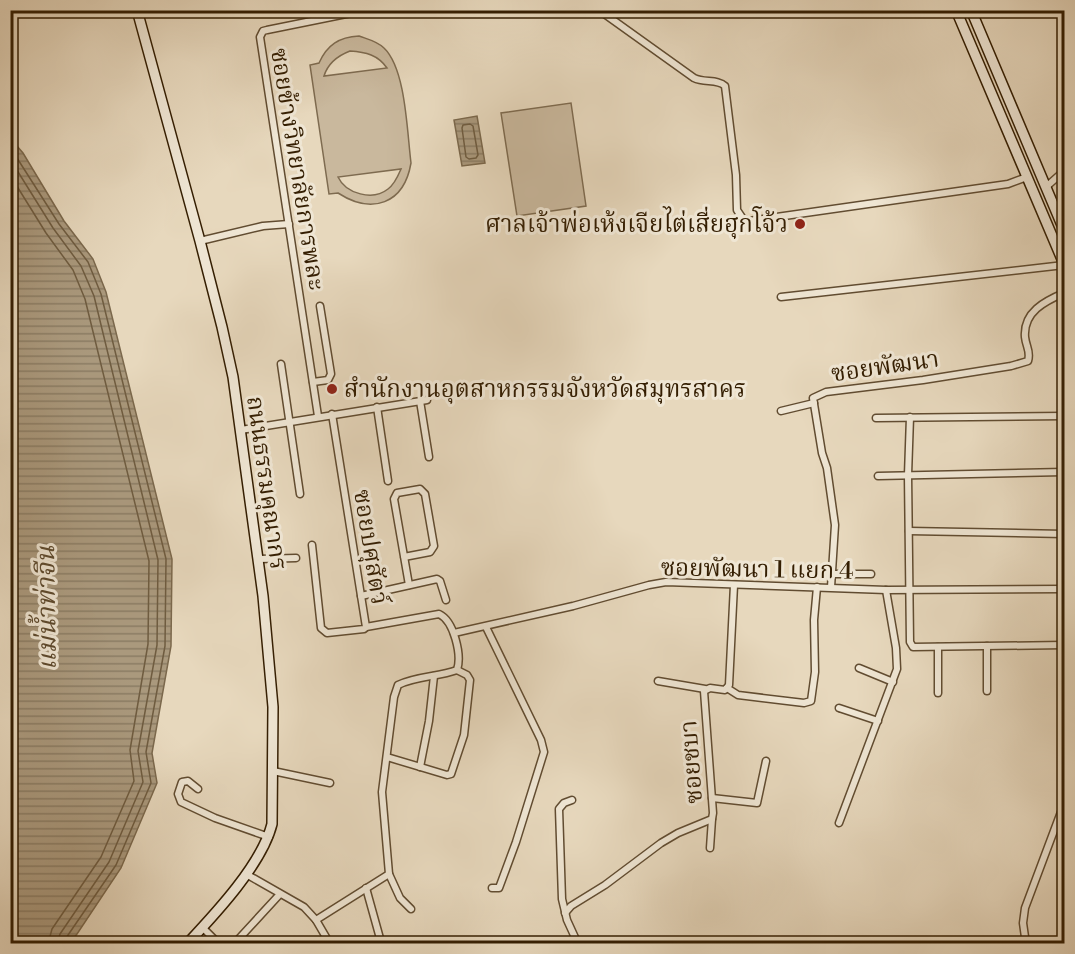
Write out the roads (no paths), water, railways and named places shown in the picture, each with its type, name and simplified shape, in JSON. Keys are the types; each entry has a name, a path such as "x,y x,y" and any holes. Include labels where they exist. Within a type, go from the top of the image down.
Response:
{"street":[{"name":"ถนนธรรมคุณากร","path":"137,10 222,327 241,430 259,559 273,707 272,824 269,837 262,852 246,874 189,943"},
{"name":"ซอยข้างวิทยาลัยการพละ","path":"318,417 260,37 263,31 342,13 366,10"},
{"path":"598,10 694,78 704,82 719,82 725,87 736,175 737,210 743,219 757,222 1008,184 1023,179"},
{"path":"782,297 1065,264 1023,179 956,10"},
{"path":"971,10 1065,230"},
{"path":"1047,187 1065,171"},
{"path":"200,241 263,226 289,224"},
{"name":"ซอยพัฒนา","path":"831,587 835,525 827,468 822,453 813,398 826,392 934,379 1028,361 1030,352 1025,337 1034,309 1065,293"},
{"path":"313,381 328,380 331,374 320,306"},
{"path":"281,364 300,494"},
{"path":"241,430 428,400"},
{"path":"420,401 429,457"},
{"path":"781,411 814,403"},
{"path":"376,407 388,481"},
{"name":"ซอยปศุสัตว์","path":"312,545 321,628 324,632 361,631 366,627 332,414"},
{"path":"876,418 1065,416"},
{"path":"910,417 908,475 910,642 913,647 1065,645"},
{"path":"878,476 1065,472"},
{"path":"404,556 430,552 434,546 425,494 420,489 395,495 404,556 409,585"},
{"path":"909,531 1065,534"},
{"path":"259,559 297,558"},
{"path":"832,574 871,574"},
{"path":"361,596 437,579 440,581 446,600"},
{"name":"ซอยพัฒนา 1 แยก 4","path":"454,633 573,606 658,583 886,590 1065,589"},
{"path":"734,585 727,688 738,695 804,703 811,701 815,672 814,620 817,587"},
{"path":"839,823 897,669 886,590"},
{"path":"366,627 439,614 448,621 454,633 459,664 457,670"},
{"path":"486,627 541,740 543,752 499,888 492,888"},
{"path":"938,646 938,693"},
{"path":"987,646 987,692"},
{"path":"859,668 893,682"},
{"path":"387,757 447,775 453,771 464,735 470,680 467,675 457,670 404,682 398,685 394,697 382,792 389,874 400,897 411,909"},
{"path":"420,767 429,721 434,676"},
{"path":"658,681 705,689"},
{"name":"ซอยชบา","path":"565,912 678,832 711,819 713,813 704,695 705,689 727,688"},
{"path":"839,708 878,721"},
{"path":"712,798 757,803 766,761"},
{"path":"273,771 330,783"},
{"path":"198,789 188,781 182,782 178,794 181,802 215,818 269,837"},
{"path":"572,800 559,808 562,899 578,944"},
{"path":"1026,944 1023,923 1025,908 1065,804"},
{"path":"710,848 711,819"},
{"path":"246,874 304,907 330,944"},
{"path":"315,920 389,874"},
{"path":"366,888 381,942"},
{"path":"234,944 280,894"},
{"path":"202,927 218,943"}],"water":[{"path":"477,116 485,163 462,166 454,120"},
{"name":"แม่น้ำท่าจีน","path":"10,138 23,153 64,221 93,259 106,292 172,559 171,646 152,753 157,783 121,868 69,943 11,943"}],"place":[{"name":"ศาลเจ้าพ่อเห้งเจียไต่เสี่ยฮุกโจ้ว","path":"800,224"},
{"name":"สำนักงานอุตสาหกรรมจังหวัดสมุทรสาคร","path":"332,389"}]}
